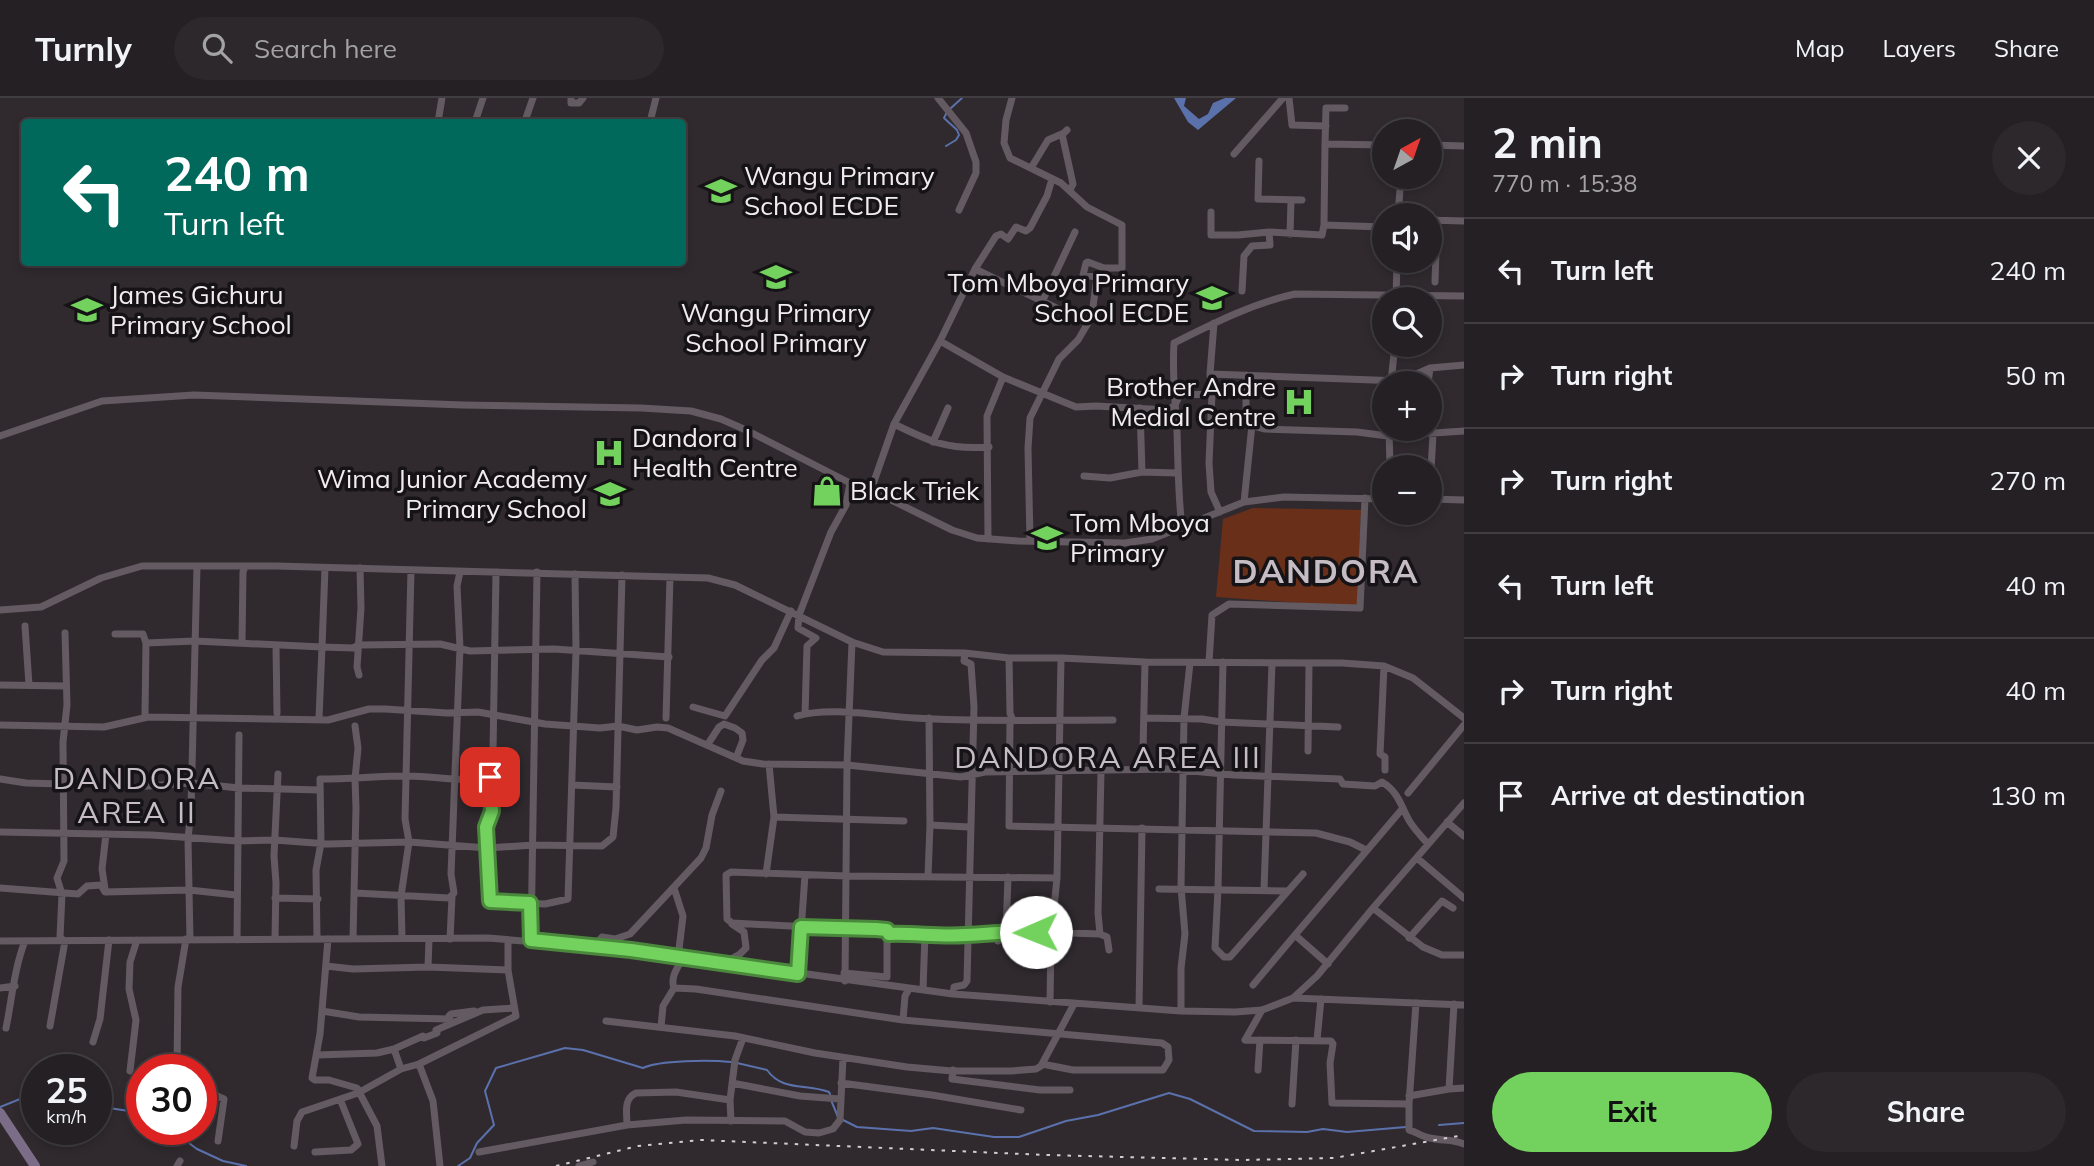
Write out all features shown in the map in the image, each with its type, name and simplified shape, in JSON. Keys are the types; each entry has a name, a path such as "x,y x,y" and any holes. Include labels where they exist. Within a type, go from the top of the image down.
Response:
{"main road":[{"path":"0,1113 35,1166"}],"street":[{"path":"438,119 442,98"},
{"path":"476,119 483,98"},
{"path":"527,118 533,98"},
{"path":"571,98 571,103 579,103 583,98"},
{"path":"651,119 656,98"},
{"path":"938,98 965,133 976,162 976,173 959,210"},
{"path":"1012,98 1004,143 1010,158 1052,179 1070,190 1087,207 1122,225 1122,268 1104,268 1086,263 1083,275 1097,277 1092,314 1077,340 1059,359 1030,418 1030,541"},
{"path":"1234,154 1283,98"},
{"path":"1289,98 1292,125 1326,126"},
{"path":"1211,212 1211,235 1269,232 1322,234 1326,98"},
{"path":"1326,108 1345,108"},
{"path":"1031,169 1048,139 1065,132 1073,184 1070,190"},
{"path":"1325,144 1372,145"},
{"path":"1442,145 1464,146"},
{"path":"1259,162 1258,199 1302,200"},
{"path":"871,491 894,424 940,341 975,269 996,236 1001,234 1009,239 1016,227 1026,231 1030,229 1047,196 1052,179"},
{"path":"1290,234 1291,201"},
{"path":"1442,220 1464,221"},
{"path":"1324,226 1372,227"},
{"path":"1042,302 1075,232"},
{"path":"1242,291 1244,256 1252,246 1270,245 1269,232"},
{"path":"975,269 1088,323"},
{"path":"1435,273 1435,282"},
{"path":"1182,528 1172,370 1174,343 1273,299 1295,294 1372,297"},
{"path":"1442,297 1464,296"},
{"path":"1214,323 1210,374 1212,394 1209,463 1211,492 1220,512"},
{"path":"940,341 1003,377 1076,407 1168,410 1175,405 1180,395 1212,394"},
{"path":"1423,371 1464,365"},
{"path":"1210,374 1372,381"},
{"path":"1246,375 1245,424 1265,429 1372,432"},
{"path":"988,539 989,447 985,443 987,416 1003,377"},
{"path":"0,436 102,401 174,396 228,395 691,411 721,419 776,444 850,483 952,530 977,538 1030,541 1125,542 1152,539 1236,503 1284,497 1372,498"},
{"path":"933,442 948,408"},
{"path":"1140,408 1142,472"},
{"path":"894,424 933,442 962,449 989,447"},
{"path":"1244,502 1252,425"},
{"path":"1442,432 1464,431"},
{"path":"1084,476 1110,478 1142,472 1177,473"},
{"path":"850,483 846,505 831,532 799,615 798,628 816,638 807,648 801,715 849,713 972,720 1113,720"},
{"path":"1209,663 1212,615 1229,604 1360,608 1365,498"},
{"path":"1442,499 1464,500"},
{"path":"0,610 41,607 101,578 142,566 537,572 722,580 852,642 883,652 965,653 1009,658 1145,662 1384,666 1413,678 1464,718"},
{"path":"177,1054 178,987 188,940 188,839 197,566"},
{"path":"242,642 245,567"},
{"path":"319,718 325,568"},
{"path":"359,675 360,568"},
{"path":"402,938 401,896 409,842 405,819 411,570"},
{"path":"450,939 452,897 455,890 451,883 460,648 457,596 460,572"},
{"path":"496,572 496,652 490,777 492,811 486,827 490,901 545,904 568,901 576,651 575,574"},
{"path":"531,940 537,572"},
{"path":"0,832 152,835 237,841 409,842 487,848 534,845 601,846 609,841 614,832 622,575"},
{"path":"666,718 670,577"},
{"path":"692,707 725,716 762,660 774,648 791,611"},
{"path":"25,626 29,685"},
{"path":"64,940 60,937 62,894 57,878 64,861 65,633"},
{"path":"115,634 144,634 145,714"},
{"path":"146,643 195,640 353,648 359,645 440,644 496,652 576,651 669,657"},
{"path":"844,977 852,642"},
{"path":"276,646 277,713"},
{"path":"953,994 954,987 964,985 967,981 972,720 971,664 964,661 965,653"},
{"path":"1009,658 1012,721 1008,772 1009,826 1316,833 1350,842 1366,850"},
{"path":"1050,1002 1061,658"},
{"path":"1143,750 1145,662"},
{"path":"1223,662 1215,948 1224,957 1230,957 1303,874"},
{"path":"1181,1011 1181,968 1185,934 1181,887 1184,718 1190,663"},
{"path":"1264,890 1272,663"},
{"path":"1308,751 1309,664"},
{"path":"1384,666 1380,754 1385,757 1385,770"},
{"path":"0,685 66,686"},
{"path":"0,725 104,727 148,717 318,720 369,709 494,713 535,724 618,726 624,729 668,728 753,763 847,765 945,776 1008,772 1184,769 1221,774 1340,779 1343,784 1375,786 1382,782 1391,787 1411,824 1428,844"},
{"path":"928,876 929,718"},
{"path":"1144,719 1184,718 1338,727"},
{"path":"708,744 723,724 735,728 742,733 743,740 736,758"},
{"path":"1408,793 1464,725"},
{"path":"353,938 355,779 358,748 355,726"},
{"path":"237,940 239,735"},
{"path":"766,874 774,817 769,764"},
{"path":"1100,933 1098,913 1101,771"},
{"path":"275,939 278,774"},
{"path":"317,938 316,870 321,843 320,779 407,776 472,781 490,777"},
{"path":"0,779 63,784"},
{"path":"134,787 191,783 239,788 320,790"},
{"path":"572,785 617,787"},
{"path":"594,946 602,937 615,939 629,934 701,858 706,848 708,825 721,792"},
{"path":"844,977 909,989 1074,1004 1181,1011 1262,1010 1293,998 1328,964 1464,803"},
{"path":"1253,985 1403,808"},
{"path":"774,817 904,821"},
{"path":"1447,822 1464,836"},
{"path":"930,825 969,827"},
{"path":"1139,1008 1142,828"},
{"path":"105,891 102,869 106,834"},
{"path":"1417,858 1464,898"},
{"path":"723,963 746,948 744,932 727,919 727,873 1056,878"},
{"path":"798,974 805,875"},
{"path":"1001,935 1008,877"},
{"path":"0,888 78,894 87,886 101,885 105,891"},
{"path":"1159,889 1181,887 1288,891"},
{"path":"674,888 683,916 679,949 683,958"},
{"path":"105,891 189,890 236,895"},
{"path":"355,893 452,897"},
{"path":"275,898 318,899"},
{"path":"1409,937 1442,901 1453,908"},
{"path":"1373,908 1423,947 1442,955 1464,955"},
{"path":"730,923 846,927 887,930 889,934 1100,933 1107,937 1109,950"},
{"path":"0,941 317,938 531,940 798,974 887,977 887,930"},
{"path":"923,990 925,934"},
{"path":"1295,935 1328,964"},
{"path":"328,939 313,1079 329,1080 357,1088 377,1126 382,1166"},
{"path":"51,1026 64,940"},
{"path":"93,1042 100,1019 108,940"},
{"path":"132,1054 136,1020 129,989 131,962 137,940"},
{"path":"428,967 429,940"},
{"path":"294,1146 297,1121 302,1112 358,1093 401,1069 419,1064 514,1018 517,1015 513,1008 513,987 508,970 508,940"},
{"path":"6,1028 15,986 16,963 25,941"},
{"path":"661,1027 663,1006 674,988 672,984 675,972 683,958"},
{"path":"326,967 508,970"},
{"path":"0,988 15,986"},
{"path":"674,988 903,1020 1162,1043 1168,1047 1169,1060 1163,1070 1073,1070 1042,1064"},
{"path":"903,1020 905,996 909,989"},
{"path":"1293,998 1464,1004"},
{"path":"1317,1040 1321,999"},
{"path":"1416,1003 1409,1130 1417,1131 1426,1138 1464,1144"},
{"path":"606,1021 743,1038 843,1058 908,1067 953,1070 1036,1069 1042,1064 1074,1004"},
{"path":"1449,1089 1454,1004"},
{"path":"317,1055 370,1054 394,1049 413,1039 437,1033 436,1030 450,1021 483,1010 513,1008"},
{"path":"1262,1010 1245,1040 1331,1041 1332,1103 1409,1100 1449,1089 1464,1088"},
{"path":"322,1011 359,1017 450,1021"},
{"path":"731,1121 730,1100 735,1060 743,1038"},
{"path":"1258,1070 1260,1040"},
{"path":"1293,1104 1296,1040"},
{"path":"394,1049 401,1069"},
{"path":"479,1152 627,1125 686,1120 785,1121 805,1132 827,1133 837,1126 840,1120 843,1058"},
{"path":"419,1064 433,1101 440,1166"},
{"path":"950,1098 953,1070"},
{"path":"952,1079 1040,1090 1070,1090"},
{"path":"732,1083 800,1096 840,1099"},
{"path":"841,1083 1021,1110"},
{"path":"627,1125 627,1101 636,1093 676,1092 730,1100"},
{"path":"217,1096 224,1099 218,1141"},
{"path":"315,1152 351,1150 358,1144 340,1099"},
{"path":"579,1166 593,1163"}],"shaded area":[{"path":"1253,508 1361,510 1357,607 1216,597 1223,519"}],"water":[{"path":"1174,98 1186,98 1184,106 1199,119 1208,114 1213,103 1225,98 1236,98 1198,130 1188,122"}],"waterway":[{"path":"951,108 962,98"},
{"path":"946,146 959,135 944,118 947,112"},
{"path":"458,1166 470,1158 477,1143 494,1125 485,1091 496,1068 565,1048 583,1050 643,1068 673,1062 731,1062"},
{"path":"737,1063 767,1070 773,1077 787,1084 820,1089 830,1094"},
{"path":"843,1120 857,1127 911,1131 933,1128 994,1137 1019,1137 1066,1121 1098,1115 1169,1093 1190,1099 1254,1131 1307,1132 1323,1129 1347,1132 1406,1127"},
{"path":"0,1107 21,1099"},
{"path":"831,1100 838,1117"},
{"path":"112,1108 126,1111"},
{"path":"1439,1125 1464,1123"},
{"path":"192,1145 223,1161 246,1166"}],"railway":[{"path":"556,1166 638,1146 701,1140 1046,1155 1242,1160 1334,1158 1464,1135"}],"place":[{"name":"Wangu Primary School ECDE","path":"721,191"},
{"name":"Wangu Primary School Primary","path":"776,277"},
{"name":"Tom Mboya Primary School ECDE","path":"1212,298"},
{"name":"James Gichuru Primary School","path":"87,310"},
{"name":"Brother Andre Medial Centre","path":"1299,402"},
{"name":"Dandora I Health Centre","path":"609,453"},
{"name":"Black Triek","path":"827,491"},
{"name":"Wima Junior Academy Primary School","path":"610,494"},
{"name":"Tom Mboya Primary","path":"1047,538"}],"district":[{"name":"DANDORA","path":"1326,571"},
{"name":"DANDORA AREA III","path":"1108,758"},
{"name":"DANDORA AREA II","path":"137,796"}],"route":[{"path":"490,777 492,811 486,827 489,898 490,901 506,903 530,903 531,940 631,950 798,974 801,927 876,929 887,930 889,934 932,936 1006,931 1036,932"}]}
